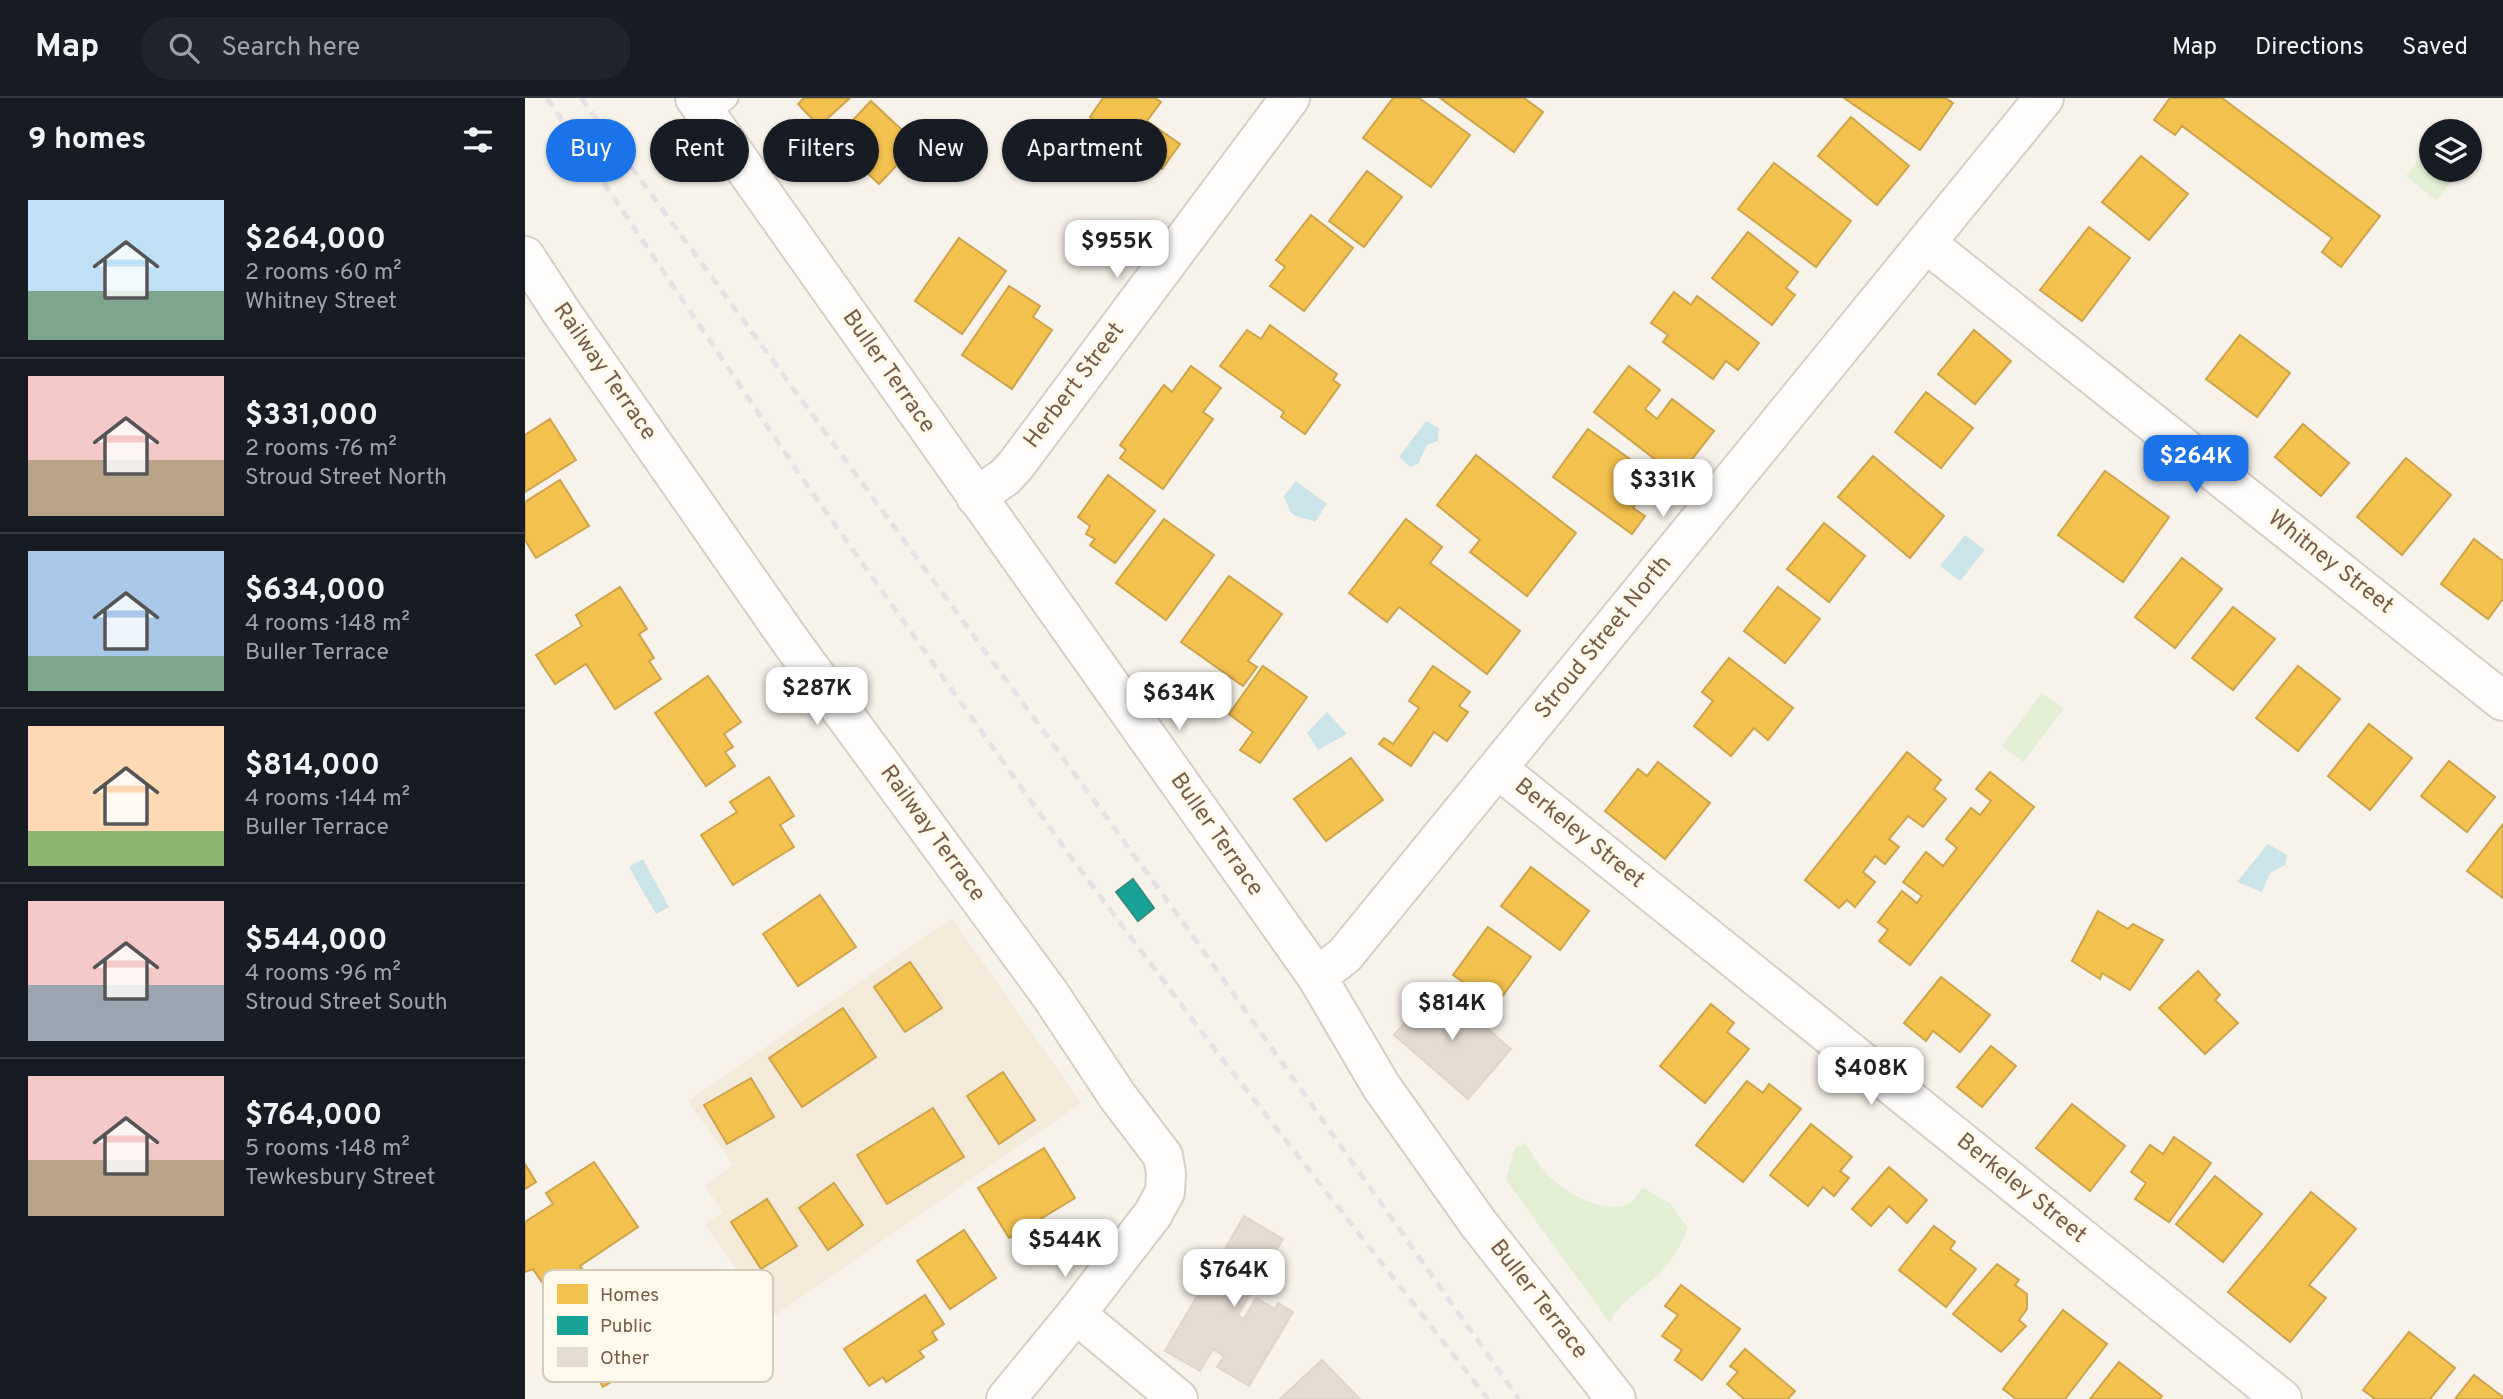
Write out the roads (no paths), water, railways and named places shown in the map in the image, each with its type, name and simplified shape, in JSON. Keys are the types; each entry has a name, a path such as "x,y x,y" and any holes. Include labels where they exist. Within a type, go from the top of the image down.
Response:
{"street":[{"name":"Herbert Street","path":"977,498 1016,465 1290,98"},
{"name":"Stroud Street North","path":"1317,977 1345,956 2043,98"},
{"name":"Buller Terrace","path":"710,104 977,498 1317,977 1381,1086 1463,1202 1616,1399"},
{"name":"Whitney Street","path":"1926,243 2503,701"},
{"name":"Railway Terrace","path":"525,256 790,642 1049,993 1118,1097 1163,1156 1165,1192 1153,1214 1076,1314"},
{"name":"Berkeley Street","path":"1498,769 2282,1399"},
{"path":"1006,1399 1076,1314 1178,1399"}],"water":[{"path":"1426,421 1439,428 1438,441 1427,445 1418,464 1410,467 1399,457"},
{"path":"1296,481 1327,504 1315,522 1294,515 1283,497"},
{"path":"1965,535 1985,550 1960,581 1940,566"},
{"path":"1327,712 1347,734 1318,750 1307,733"},
{"path":"2268,844 2287,855 2285,865 2270,873 2262,892 2237,882"},
{"path":"643,859 669,907 656,914 629,867"}],"railway":[{"path":"547,98 804,481 1067,852 1216,1051 1488,1399"},
{"path":"581,98 1185,925 1519,1399"}]}
